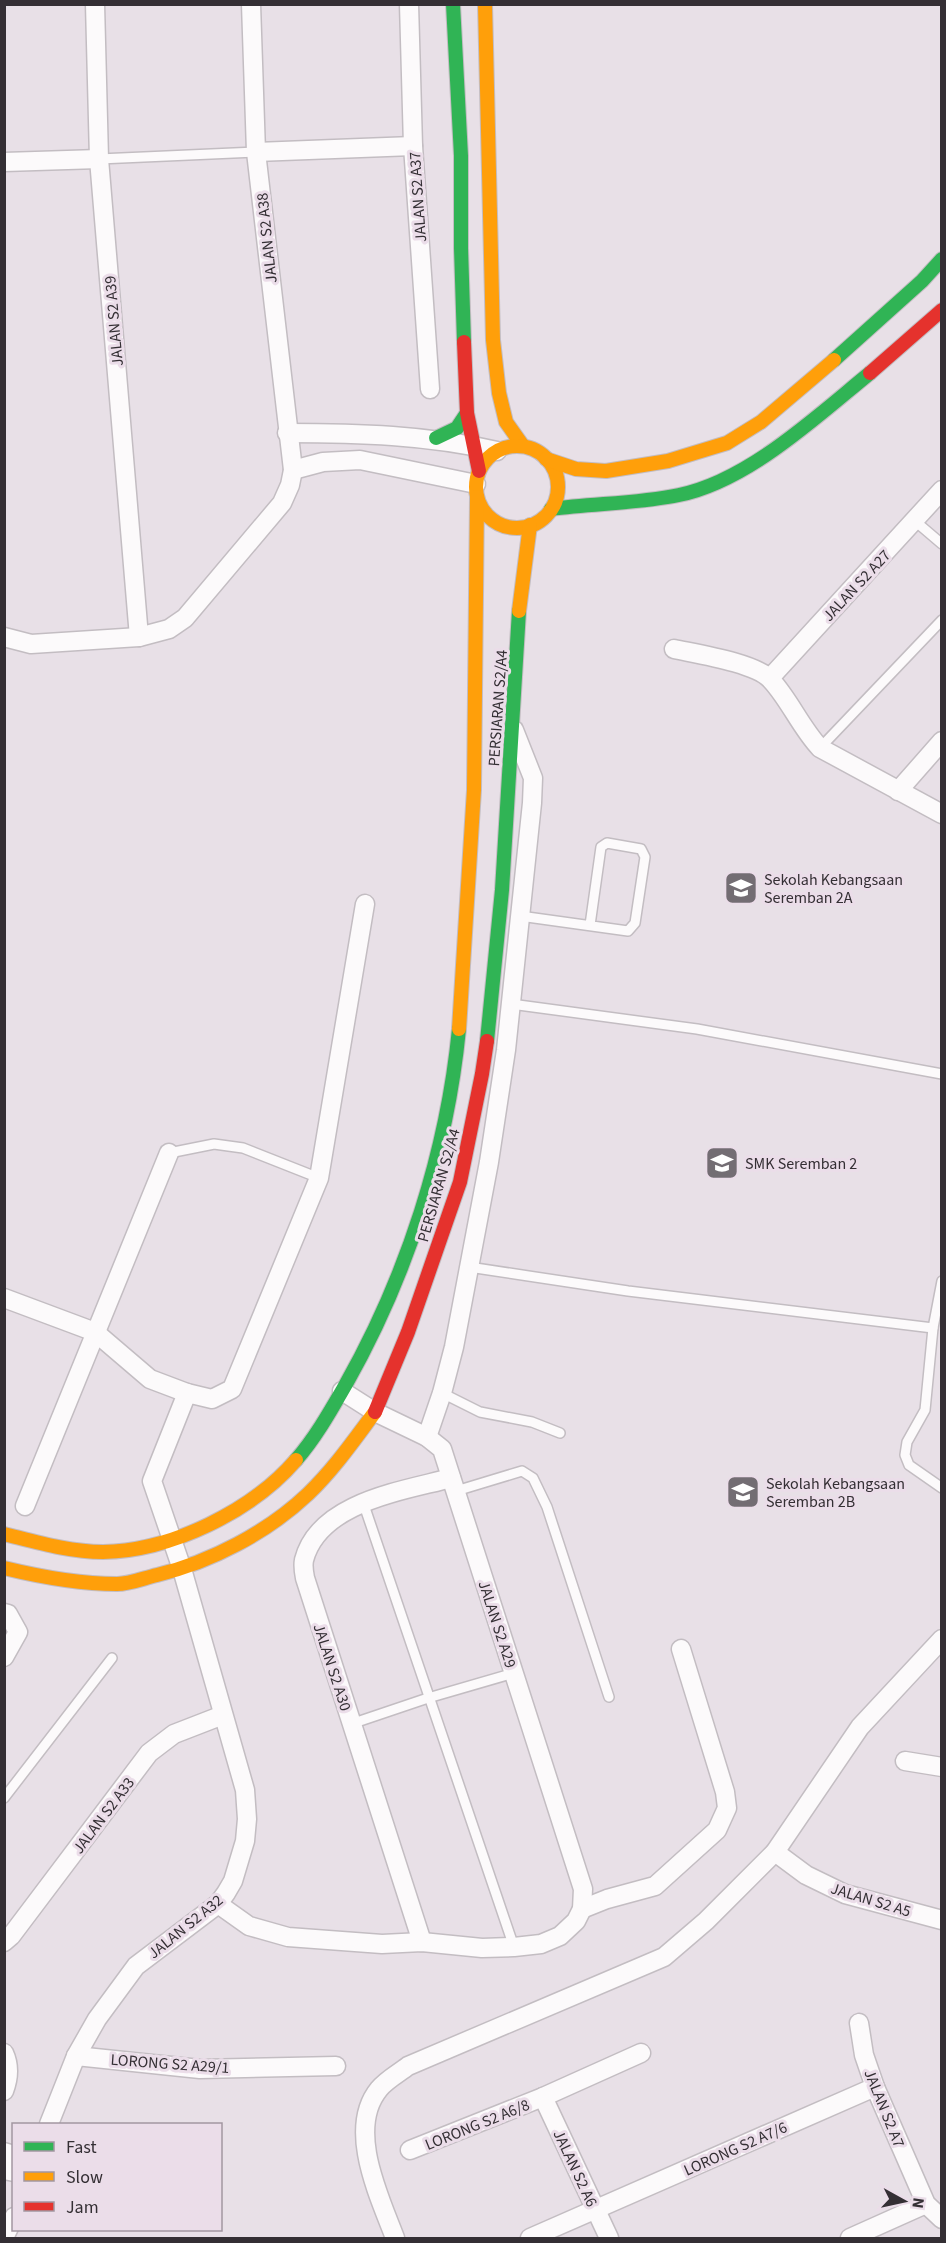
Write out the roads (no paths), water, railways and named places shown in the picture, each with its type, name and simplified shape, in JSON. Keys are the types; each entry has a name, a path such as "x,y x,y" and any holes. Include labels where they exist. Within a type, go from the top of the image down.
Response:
{"main road":[{"path":"453,4 461,156 461,248 468,413 477,484 482,509 497,522 517,528 530,525 542,519 551,509 556,496 557,483 554,470 536,451 523,446 510,446 486,459 477,484"},
{"path":"484,4 488,77 493,340 499,393 506,422 523,446"},
{"path":"546,459 576,469 606,471 668,461 727,443 761,422 837,357 942,259"},
{"path":"551,509 588,504 625,504 670,497 730,478 802,429 942,310"},
{"path":"436,438 457,428 468,413"},
{"name":"PERSIARAN S2/A4","path":"4,1534 66,1548 113,1551 171,1538 201,1528 245,1506 288,1470 314,1436 342,1391 391,1295 421,1209 445,1116 456,1050 475,780 477,484"},
{"name":"PERSIARAN S2/A4","path":"4,1568 44,1578 119,1584 182,1569 238,1543 273,1521 308,1494 341,1457 375,1412 408,1332 460,1182 480,1084 492,1001 502,890 520,589 530,525"}],"street":[{"name":"JALAN S2 A39","path":"95,4 99,159 140,637"},
{"name":"JALAN S2 A38","path":"251,4 256,152 293,471"},
{"name":"JALAN S2 A37","path":"409,4 413,146 430,389"},
{"path":"256,152 413,146"},
{"path":"4,162 99,159"},
{"path":"287,433 363,433 436,438 497,451"},
{"path":"4,637 31,644 140,637 169,629 184,618 282,503 293,471 323,462 360,460 477,484"},
{"name":"JALAN S2 A27","path":"770,678 942,490"},
{"path":"674,650 719,658 743,665 770,678 820,748 942,814"},
{"path":"427,1437 454,1347 491,1151 506,1050 533,778 512,726"},
{"path":"898,791 942,741"},
{"path":"4,1298 95,1332 150,1379 187,1393 212,1399 232,1389 319,1178 365,904"},
{"path":"492,1001 511,1004"},
{"path":"25,1506 169,1153"},
{"name":"JALAN S2 A29","path":"342,1391 375,1412 427,1437 442,1449 583,1889 582,1909"},
{"name":"JALAN S2 A32","path":"49,2123 76,2056 97,2019 136,1966 218,1904 237,1871 245,1841 247,1819 245,1790 182,1569 152,1481 187,1393"},
{"name":"JALAN S2 A30","path":"422,1942 305,1578 304,1561 312,1543 328,1523 363,1502 454,1484"},
{"path":"4,1613 8,1614 18,1632 4,1657"},
{"path":"396,2238 367,2159 365,2132 369,2111 378,2090 408,2066 664,1957 706,1921 775,1852 860,1727 942,1639"},
{"path":"218,1904 249,1926 288,1937 382,1944 422,1942 514,1947 541,1944 560,1936 576,1921 582,1909 607,1899 655,1886 717,1830 728,1808 681,1649"},
{"name":"JALAN S2 A33","path":"4,1942 11,1936 149,1753 174,1734 223,1715"},
{"path":"905,1761 942,1767"},
{"name":"JALAN S2 A5","path":"775,1852 821,1884 844,1894 942,1920"},
{"name":"JALAN S2 A7","path":"859,2023 864,2055 875,2087 926,2204 942,2220"},
{"path":"4,2053 9,2064 8,2083 4,2091"},
{"name":"LORONG S2 A6/8","path":"410,2150 543,2097 641,2054"},
{"name":"LORONG S2 A29/1","path":"76,2056 200,2068 336,2066"},
{"name":"LORONG S2 A7/6","path":"530,2238 875,2087"},
{"name":"JALAN S2 A6","path":"543,2097 609,2238"},
{"path":"850,2238 926,2204"},
{"path":"4,2238 12,2221"}],"lane":[{"path":"99,159 256,152"},
{"path":"915,521 942,544"},
{"path":"820,748 942,620"},
{"path":"520,916 628,930 635,923 645,856 641,849 607,843 601,847 590,925"},
{"path":"511,1004 697,1029 942,1074"},
{"path":"169,1153 214,1144 243,1148 319,1178"},
{"path":"470,1268 628,1291 933,1328"},
{"path":"942,1281 933,1328 925,1410 907,1442 905,1455 909,1465 942,1488"},
{"path":"442,1393 480,1412 532,1422 560,1433"},
{"path":"454,1484 522,1471 533,1478 547,1507 609,1697"},
{"path":"363,1502 514,1947"},
{"path":"4,1798 112,1658"},
{"path":"351,1724 428,1698 514,1673"}],"place":[{"name":"Sekolah Kebangsaan Seremban 2A","path":"741,888"},
{"name":"SMK Seremban 2","path":"722,1163"},
{"name":"Sekolah Kebangsaan Seremban 2B","path":"743,1492"}]}
